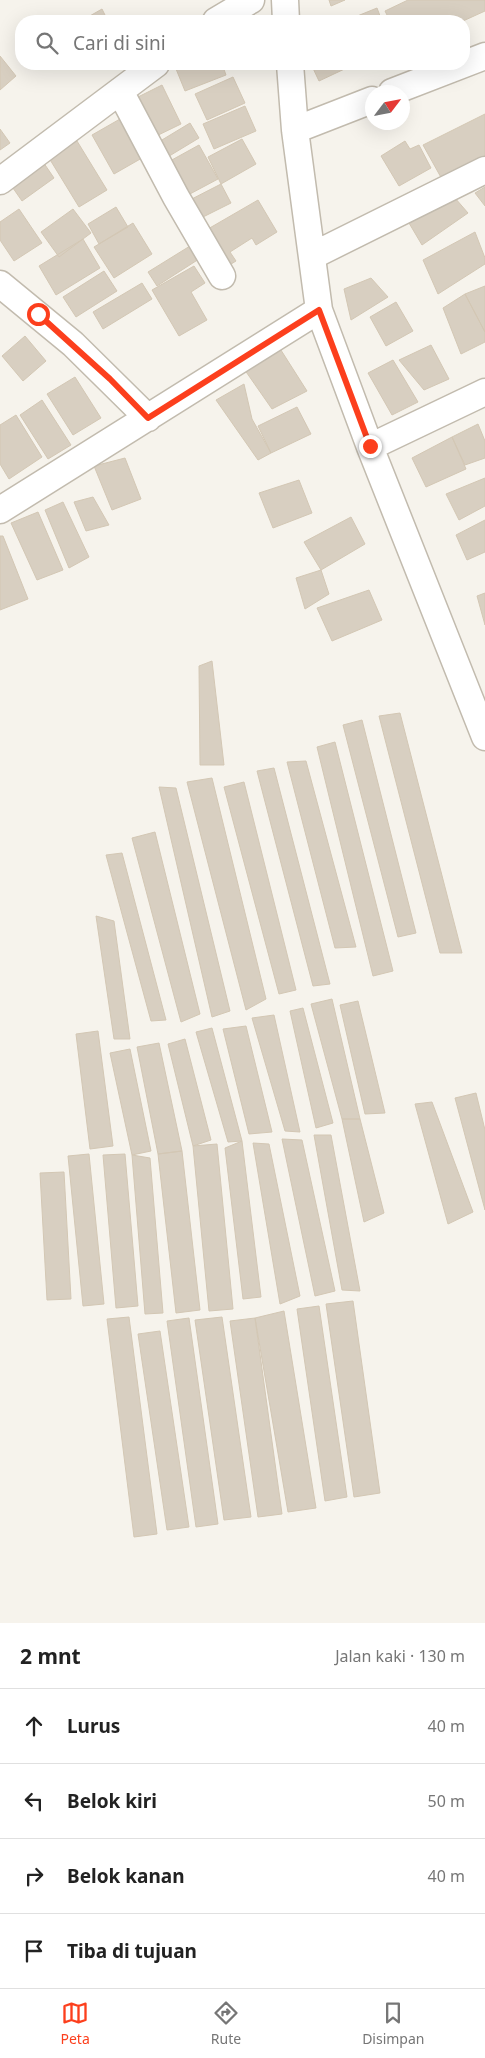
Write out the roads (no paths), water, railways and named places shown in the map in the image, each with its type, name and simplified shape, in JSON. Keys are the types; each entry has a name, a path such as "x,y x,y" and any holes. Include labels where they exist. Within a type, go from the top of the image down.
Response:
{"street":[{"path":"226,15 251,0"},
{"path":"284,0 285,15"},
{"path":"470,62 485,56"},
{"path":"0,181 148,70"},
{"path":"290,70 295,130 319,310 370,446 485,736"},
{"path":"410,85 449,70"},
{"path":"120,91 176,197 222,276"},
{"path":"295,130 365,103"},
{"path":"312,256 485,170"},
{"path":"0,284 73,344 148,418"},
{"path":"0,510 319,310"},
{"path":"370,446 485,392"}]}
